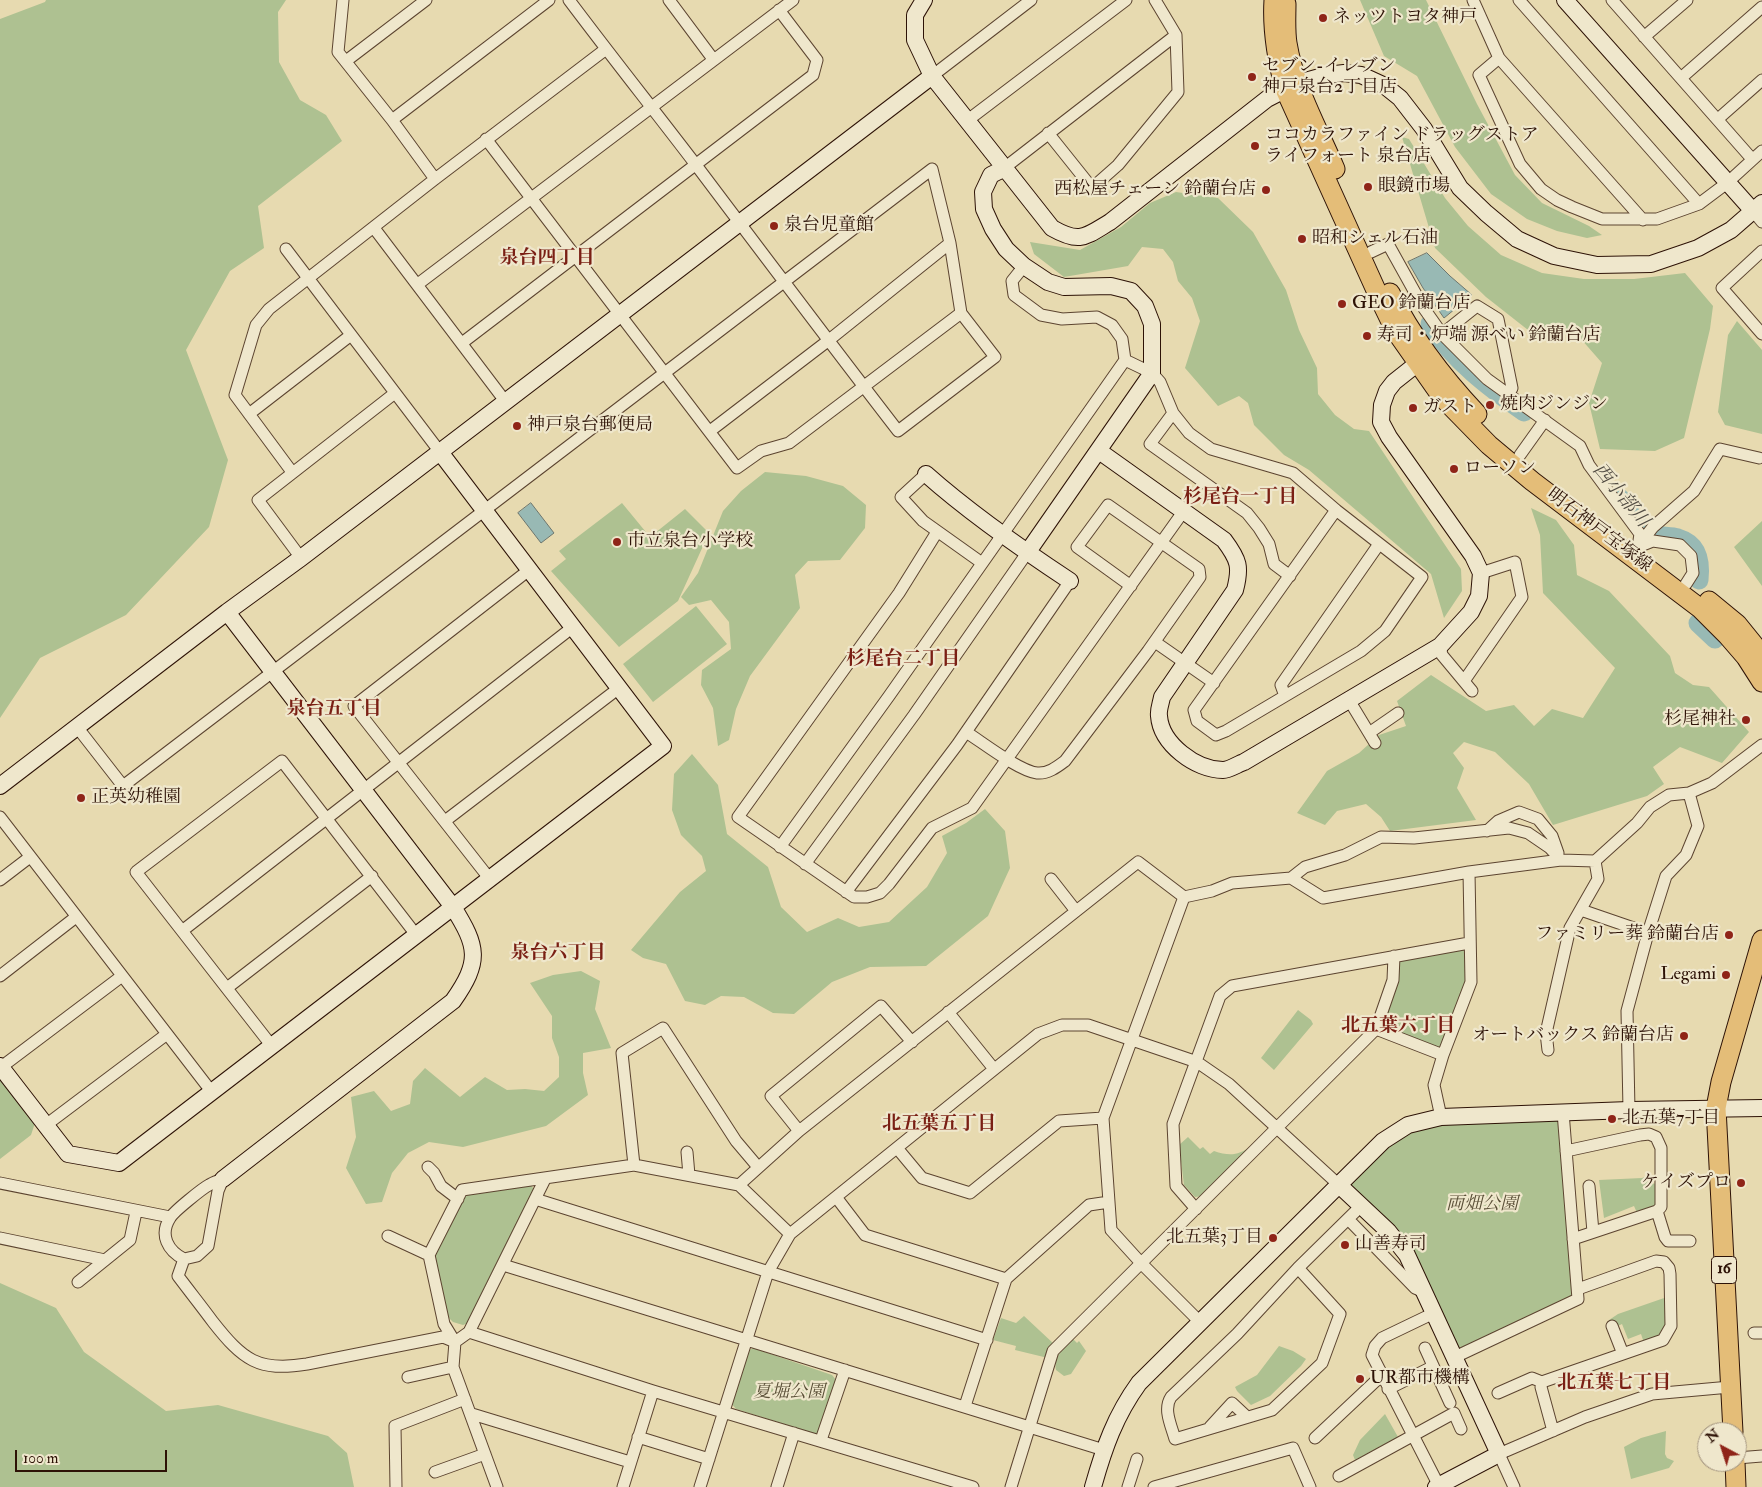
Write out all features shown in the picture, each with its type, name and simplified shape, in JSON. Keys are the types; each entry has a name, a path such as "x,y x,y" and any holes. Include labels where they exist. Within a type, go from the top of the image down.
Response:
{"main road":[{"name":"明石神戸宝塚線","path":"1274,0 1273,30 1276,57 1292,86 1398,308 1428,355 1461,397 1492,430 1520,455 1737,624 1762,656"},
{"name":"明石神戸宝塚線","path":"1286,0 1287,42 1292,86 1380,299 1395,330 1418,363 1442,396 1489,445 1532,481 1701,609 1746,657 1762,682"},
{"name":"16","path":"1732,1422 1716,1108 1720,1082 1762,940"},
{"path":"1735,1472 1736,1487"}],"street":[{"path":"343,0 338,52 392,120 435,179"},
{"path":"346,61 426,0"},
{"path":"392,120 549,0"},
{"path":"78,727 123,786 784,281 932,169 950,243 961,313 995,357 898,431 784,281 739,223 696,165 569,0"},
{"path":"670,0 713,59"},
{"path":"418,284 793,0"},
{"path":"924,0 915,15 915,40 932,76 968,120 1003,169 1052,228 1066,236 1084,238 1110,222 1267,100 1292,86 1328,75 1344,73 1361,76 1385,86 1400,98 1424,129 1460,188 1517,239 1554,256 1597,266 1651,264 1698,248 1759,212 1727,183 1565,0"},
{"path":"0,786 1031,0"},
{"path":"968,120 1126,0"},
{"path":"1048,134 1092,188 1118,165 1178,92 1176,35 1155,0"},
{"path":"1473,0 1499,58 1643,220"},
{"path":"1519,0 1699,204"},
{"path":"1612,0 1752,159"},
{"path":"1644,37 1687,0"},
{"path":"1681,78 1762,7"},
{"path":"462,344 813,75 817,60 780,10"},
{"path":"805,864 914,714 1152,373 1152,324 1146,306 1131,291 1111,286 1064,287 1048,282 1024,266 1006,249 992,229 984,209 983,192 991,175 1003,169 1176,35"},
{"path":"292,472 235,395 256,325 269,309 435,179 606,49"},
{"path":"1499,58 1478,75 1520,164 1541,189 1564,204 1602,219 1657,220 1699,204 1727,183 1762,151"},
{"path":"1718,119 1762,80"},
{"path":"486,140 737,468 760,451 789,443 961,313"},
{"path":"374,228 505,401"},
{"path":"710,431 829,340 950,243"},
{"path":"1371,252 1388,244 1423,308 1442,334 1487,379 1580,446 1588,466 1640,534 1638,547"},
{"path":"122,976 0,1067 68,1154 119,1163 663,746 286,249"},
{"path":"1761,329 1722,288 1762,251"},
{"path":"780,847 889,696 1124,360 1122,339 1112,325 1097,317 1062,319 1041,315 1014,295 1012,281 1024,266"},
{"path":"1442,334 1477,306 1498,319 1512,388 1509,394"},
{"path":"249,414 351,334"},
{"path":"1124,360 1152,373 1160,382 1173,412 1189,433 1211,449 1293,473 1336,510 1422,577 1385,631 1361,651 1226,731 1216,735 1197,722 1194,710 1336,510"},
{"path":"1099,451 1182,512 1224,540 1235,554 1240,573 1235,590 1162,697 1158,716 1163,733 1174,747 1190,759 1208,768 1224,770 1244,762 1440,646 1471,612 1479,596 1481,573 1473,556 1389,437 1381,422 1382,405 1387,391 1394,382 1418,363"},
{"path":"301,558 258,500 395,393"},
{"path":"1173,412 1150,444 1247,513 1260,528 1268,544 1274,564 1290,576"},
{"path":"1520,455 1545,420"},
{"path":"1638,547 1653,526 1694,491 1720,449 1759,458"},
{"path":"846,892 966,732 1070,581 1027,553 952,498 926,474 901,496 923,522 982,563"},
{"path":"966,732 1026,770 1037,773 1046,772 1060,765 1155,642 1200,577 1199,569 1108,505 1077,548 1131,586"},
{"path":"937,532 899,593 738,817 854,897 880,893 932,828 972,808 1182,512"},
{"path":"1638,547 1653,541 1680,545 1691,556 1692,573 1686,584"},
{"path":"1285,696 1281,685 1379,544"},
{"path":"1464,681 1522,596 1515,562 1481,573"},
{"path":"489,878 354,706 529,570"},
{"path":"223,1179 218,1191 208,1246 197,1256 184,1259 175,1254 167,1244 165,1230 170,1217 207,1185 223,1179 453,1001 466,982 472,964 473,950 467,930 453,906 227,612"},
{"path":"182,931 573,627"},
{"path":"1155,642 1214,683"},
{"path":"1440,646 1442,656 1472,691"},
{"path":"445,821 619,688"},
{"path":"1349,700 1375,743"},
{"path":"1369,733 1398,713"},
{"path":"1291,878 1323,898 1469,872 1560,860 1595,861 1638,822 1650,807 1669,795 1689,793 1712,783 1762,746"},
{"path":"271,1045 136,872 282,761 417,936"},
{"path":"1629,1110 1627,1011 1666,876 1686,854 1698,826 1689,793"},
{"path":"1487,831 1498,821 1519,812 1538,819 1552,836 1560,860"},
{"path":"0,817 211,1091"},
{"path":"739,1185 799,1131 1138,862 1184,897 1212,891 1232,882 1291,878 1305,867 1345,855 1381,837 1414,838 1509,828 1528,833 1550,848 1560,860"},
{"path":"0,880 30,856"},
{"path":"1548,1050 1546,1033 1570,928 1598,879 1595,861"},
{"path":"1441,1117 1434,1085 1443,1055 1471,982 1469,872"},
{"path":"227,988 372,876"},
{"path":"1051,879 1076,910"},
{"path":"1184,897 1103,1118 1111,1230 1200,1322"},
{"path":"1581,910 1648,933"},
{"path":"0,976 76,917"},
{"path":"1196,1209 1176,1186 1173,1124 1220,996 1232,986 1470,943"},
{"path":"1011,1487 1053,1350 1376,1029 1393,980 1394,956"},
{"path":"799,1131 771,1096 881,1006 912,1042"},
{"path":"948,1012 994,1069"},
{"path":"700,1487 768,1272 790,1234 1038,1034 1062,1025 1088,1025 1196,1062 1229,1084 1388,1231 1407,1255 1514,1487"},
{"path":"634,1165 622,1053 664,1028 736,1141 758,1167"},
{"path":"1376,1029 1443,1055"},
{"path":"46,1125 167,1034"},
{"path":"1093,1487 1104,1450 1120,1412 1139,1383 1383,1141 1408,1125 1441,1117 1629,1110 1762,1108"},
{"path":"1455,1357 1578,1299 1563,1112"},
{"path":"897,1148 922,1178 970,1194 1059,1121 1103,1118"},
{"path":"1566,1151 1649,1134 1656,1137 1661,1148 1661,1207 1658,1211 1573,1239"},
{"path":"686,1152 689,1175"},
{"path":"497,1487 472,1414 453,1367 456,1342 444,1324 429,1254 462,1190 634,1165 739,1185 790,1234"},
{"path":"428,1167 441,1186 458,1200"},
{"path":"456,1342 468,1332 545,1179"},
{"path":"0,1183 136,1212 170,1217"},
{"path":"1589,1186 1593,1232"},
{"path":"836,1196 865,1235 1006,1278"},
{"path":"535,1199 987,1340"},
{"path":"965,1406 1006,1278 1089,1205 1110,1202"},
{"path":"1298,1268 1340,1314 1322,1364 1272,1410 1175,1439 1167,1410 1167,1403 1176,1391 1237,1334 1298,1268 1361,1206"},
{"path":"1658,1211 1665,1237 1668,1241 1690,1241"},
{"path":"78,1282 130,1240 136,1212"},
{"path":"1348,1218 1415,1288 1424,1292"},
{"path":"388,1236 429,1254"},
{"path":"0,1238 105,1260"},
{"path":"184,1259 178,1276 232,1346 246,1358 265,1365 285,1368 443,1337 456,1342"},
{"path":"1498,1393 1532,1378 1542,1382 1663,1340 1669,1331 1671,1326 1669,1268 1664,1262 1656,1261 1578,1289"},
{"path":"503,1265 1104,1450"},
{"path":"1434,1313 1382,1338 1375,1346 1372,1355 1438,1486 1499,1454 1586,1417 1652,1394 1730,1387"},
{"path":"1612,1326 1623,1354"},
{"path":"468,1332 653,1391 973,1487"},
{"path":"1424,1348 1450,1403"},
{"path":"408,1377 453,1367"},
{"path":"1388,1389 1432,1367"},
{"path":"821,1440 845,1370"},
{"path":"1315,1438 1381,1376"},
{"path":"1542,1382 1541,1387 1553,1431"},
{"path":"625,1486 630,1462 653,1391"},
{"path":"396,1487 395,1426 465,1399"},
{"path":"1208,1428 1232,1403 1247,1417"},
{"path":"1339,1476 1454,1413 1461,1428"},
{"path":"472,1414 630,1462"},
{"path":"777,1487 794,1433"},
{"path":"638,1437 709,1459"},
{"path":"1154,1487 1293,1448 1310,1487"},
{"path":"435,1472 485,1454"},
{"path":"1747,1457 1762,1456"},
{"path":"1128,1487 1137,1459"}],"green space":[{"path":"46,0 286,0 278,12 279,62 300,100 326,115 342,141 258,206 264,248 230,271 186,350 228,460 209,527 126,615 40,658 0,718 0,19"},
{"path":"1360,0 1426,0 1477,104 1515,175 1542,203 1589,226 1602,235 1587,238 1557,231 1527,219 1491,194 1455,147 1417,76 1384,56"},
{"path":"1402,137 1409,139 1445,198 1468,226 1501,255 1542,273 1584,279 1634,279 1685,273 1713,306 1710,329 1684,438 1655,451 1600,449 1589,403 1602,363 1574,331 1528,330 1486,297 1435,248"},
{"path":"1176,192 1218,198 1253,232 1286,290 1299,330 1317,368 1318,394 1335,415 1354,429 1369,431 1461,569 1462,591 1444,618 1431,574 1309,470 1284,455 1254,425 1248,403 1239,396 1218,406 1185,368 1200,321 1192,298 1178,281 1173,262 1163,249 1142,247 1128,266 1064,277 1034,254 1030,242 1080,250 1121,227 1150,203"},
{"path":"1737,321 1762,350 1762,434 1725,425 1718,412 1728,335"},
{"path":"765,472 806,476 843,486 866,505 865,528 840,560 808,561 795,575 800,608 750,676 736,709 729,740 718,746 713,708 701,685 702,670 731,649 729,622 711,600 689,605 681,597 698,573 723,511 741,491"},
{"path":"622,503 650,537 685,509 709,533 678,601 619,647 551,571 566,559 559,551"},
{"path":"1531,508 1556,520 1574,545 1577,575 1609,591 1670,656 1675,673 1693,685 1709,687 1749,732 1722,763 1680,747 1653,767 1664,784 1647,796 1553,825 1529,784 1495,752 1464,742 1453,753 1464,768 1457,788 1476,820 1390,831 1381,817 1366,804 1337,811 1325,825 1297,813 1327,771 1359,753 1379,735 1406,726 1397,701 1431,675 1486,711 1514,705 1534,726 1552,709 1583,718 1615,668 1543,593 1540,535"},
{"path":"1762,521 1762,586 1734,547"},
{"path":"696,606 727,644 653,702 623,664"},
{"path":"692,754 718,785 727,834 768,867 781,907 807,932 838,918 859,927 889,922 927,887 947,853 942,836 966,823 985,809 1005,831 1010,868 988,916 926,966 870,967 832,982 794,1014 773,1013 744,997 721,996 705,1005 685,1001 666,964 643,958 631,950 680,892 706,871 702,856 681,835 672,810 674,774"},
{"path":"1462,948 1468,954 1469,981 1444,1045 1437,1048 1387,1030 1383,1022 1397,958"},
{"path":"581,971 600,981 595,1009 611,1048 583,1053 583,1073 588,1095 546,1126 463,1147 429,1142 408,1153 392,1173 382,1202 366,1204 346,1168 356,1137 351,1097 374,1091 391,1111 410,1104 413,1081 425,1068 460,1097 485,1077 507,1090 544,1091 559,1077 559,1057 552,1038 552,1016 530,983 553,975"},
{"path":"1298,1010 1311,1020 1313,1024 1274,1070 1261,1058"},
{"path":"0,1078 35,1123 31,1135 0,1159"},
{"name":"両畑公園","path":"1559,1118 1575,1295 1457,1351 1418,1261 1350,1186 1388,1147 1416,1129 1445,1123"},
{"path":"1188,1137 1200,1149 1203,1147 1210,1154 1214,1151 1233,1154 1252,1147 1203,1196 1195,1197 1184,1185 1179,1145"},
{"path":"1647,1176 1648,1183 1658,1184 1657,1205 1638,1215 1634,1206 1604,1218 1599,1180 1642,1178"},
{"path":"530,1184 536,1192 471,1322 463,1325 453,1322 448,1317 434,1256 467,1192"},
{"path":"0,1283 56,1308 84,1352 166,1411 218,1405 328,1436 347,1453 354,1487 0,1487"},
{"path":"1667,1297 1667,1328 1662,1336 1644,1343 1641,1334 1628,1339 1622,1324 1618,1326 1612,1325 1609,1320 1618,1314"},
{"path":"1024,1316 1054,1344 1048,1358 1015,1350 1016,1346 993,1340 1001,1318 1016,1323"},
{"path":"1073,1339 1077,1343 1079,1341 1086,1351 1071,1374 1064,1376 1056,1370 1056,1361 1060,1353"},
{"path":"1279,1346 1293,1351 1306,1359 1270,1396 1251,1405 1235,1387 1257,1375"},
{"name":"夏堀公園","path":"753,1348 832,1375 837,1381 821,1429 816,1434 736,1409 731,1403 746,1352"},
{"path":"1385,1414 1398,1437 1355,1460 1353,1455 1360,1440"},
{"path":"1666,1431 1665,1454 1667,1458 1674,1461 1669,1468 1631,1479 1624,1447 1641,1438"}],"water":[{"path":"1427,253 1472,295 1444,318 1408,262"},
{"path":"531,503 554,533 541,543 518,513"}],"waterway":[{"name":"西小部川","path":"1430,324 1461,362 1524,412"},
{"name":"西小部川","path":"1620,498 1634,519 1648,533 1678,538 1694,549 1699,560 1699,580"},
{"name":"西小部川","path":"1698,623 1715,639"}],"place":[{"name":"ネッツトヨタ神戸","path":"1323,18"},
{"name":"セブン-イレブン 神戸泉台2丁目店","path":"1252,77"},
{"name":"ココカラファイン ドラッグストア ライフォート 泉台店","path":"1255,146"},
{"name":"眼鏡市場","path":"1368,187"},
{"name":"西松屋チェーン 鈴蘭台店","path":"1266,190"},
{"name":"泉台児童館","path":"774,226"},
{"name":"昭和シェル石油","path":"1302,239"},
{"name":"GEO 鈴蘭台店","path":"1342,304"},
{"name":"寿司・炉端 源べい 鈴蘭台店","path":"1367,336"},
{"name":"焼肉ジンジン","path":"1490,405"},
{"name":"ガスト","path":"1413,408"},
{"name":"神戸泉台郵便局","path":"517,426"},
{"name":"ローソン","path":"1454,469"},
{"name":"市立泉台小学校","path":"617,542"},
{"name":"杉尾神社","path":"1746,720"},
{"name":"正英幼稚園","path":"81,798"},
{"name":"ファミリー葬 鈴蘭台店","path":"1729,935"},
{"name":"Legami","path":"1726,975"},
{"name":"オートバックス 鈴蘭台店","path":"1684,1036"},
{"name":"北五葉7丁目","path":"1612,1119"},
{"name":"ケイズプロ","path":"1741,1183"},
{"name":"北五葉3丁目","path":"1273,1238"},
{"name":"山善寿司","path":"1345,1245"},
{"name":"UR都市機構","path":"1360,1379"}],"district":[{"name":"泉台四丁目","path":"547,259"},
{"name":"杉尾台一丁目","path":"1240,498"},
{"name":"杉尾台二丁目","path":"903,660"},
{"name":"泉台五丁目","path":"334,710"},
{"name":"泉台六丁目","path":"558,954"},
{"name":"北五葉六丁目","path":"1398,1027"},
{"name":"北五葉五丁目","path":"939,1125"},
{"name":"北五葉七丁目","path":"1614,1384"}]}
